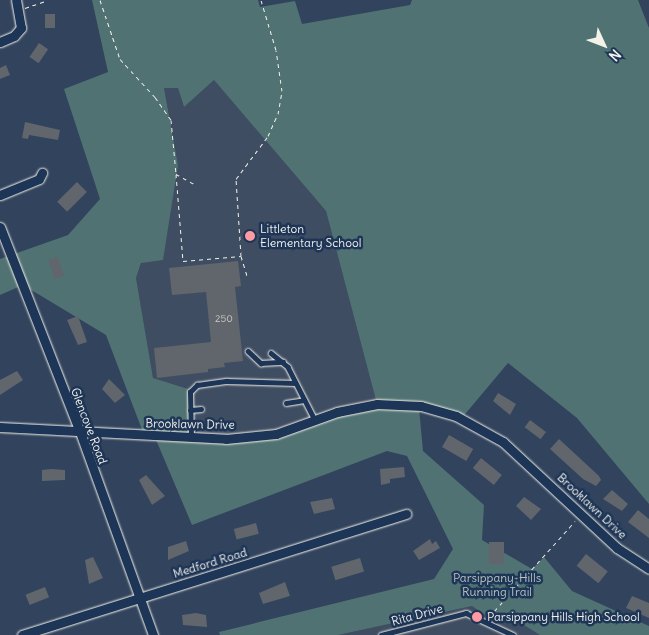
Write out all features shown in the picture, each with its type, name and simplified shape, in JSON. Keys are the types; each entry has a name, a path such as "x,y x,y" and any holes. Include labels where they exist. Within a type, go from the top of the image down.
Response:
{"street":[{"path":"0,42 14,36 22,28 16,0"},
{"path":"0,195 39,180 42,173"},
{"name":"Glencove Road","path":"0,226 80,432 153,635"},
{"name":"Brooklawn Drive","path":"0,427 191,438 268,435 315,421 337,412 377,404 421,406 456,416 503,442 617,548 649,568"},
{"name":"Medford Road","path":"22,635 406,514"}],"lane":[{"path":"248,351 261,363 283,362"},
{"path":"271,353 283,362 315,421"},
{"path":"191,438 190,392 197,385 227,381 295,383"},
{"path":"286,403 304,400"},
{"path":"190,410 201,409"},
{"name":"Rita Drive","path":"381,635 466,613 485,620 513,635"}],"path":[{"path":"19,10 48,0"},
{"path":"100,0 120,59 155,97 171,120 183,261 241,256"},
{"path":"247,276 241,256 236,179 268,136 278,114 282,91 276,50 261,0"},
{"path":"176,174 196,185"},
{"path":"485,620 505,603 582,514"}],"shaded area":[{"name":"Littleton Elementary School","path":"214,80 326,211 377,404 259,437 192,437 153,378 136,278 178,165 164,88 178,88 184,107"},
{"name":"Parsippany Hills High School","path":"503,599 564,635 338,635"}],"green space":[{"name":"Parsippany-Hills Running Trail","path":"92,0 258,0 260,7 295,1 302,24 410,5 412,0 638,0 649,28 649,504 577,418 508,363 461,419 419,408 423,451 484,505 482,540 532,569 544,557 572,591 649,626 649,635 540,635 516,620 487,616 472,606 338,635 220,635 219,632 434,579 453,549 407,456 387,451 192,525 154,435 144,435 106,335 23,285 0,295 0,259 68,235 100,199 64,89 108,72","holes":["214,80 326,211 377,404 259,437 192,437 191,390 153,378 136,278 141,263 163,260 178,165 164,88 178,88 184,107"]}],"building":[{"path":"45,14 55,14 55,28 45,28"},
{"path":"39,43 48,49 39,63 29,57"},
{"path":"6,65 10,75 0,79 0,68"},
{"path":"25,122 60,130 58,140 29,135 28,139 22,138"},
{"path":"77,182 87,192 67,212 57,202"},
{"path":"58,257 64,276 55,279 48,260"},
{"name":"Littleton Elementary School","path":"238,261 241,286 235,287 243,361 224,363 225,367 208,369 208,372 157,378 154,348 211,342 206,292 172,295 169,268"},
{"path":"78,316 87,342 78,345 67,320"},
{"path":"17,371 23,380 0,395 0,380"},
{"path":"109,379 125,395 115,403 102,389"},
{"path":"498,393 516,404 510,415 493,401"},
{"path":"530,420 546,432 541,439 525,427"},
{"path":"449,435 473,449 466,461 442,447"},
{"path":"559,439 599,476 601,480 596,486 583,479 550,449"},
{"path":"481,458 502,475 494,485 473,468"},
{"path":"404,467 405,477 390,479 390,483 381,485 380,469"},
{"path":"42,470 65,470 65,480 42,481"},
{"path":"146,475 165,496 152,505 139,480"},
{"path":"612,490 628,504 622,511 603,499"},
{"path":"524,497 541,509 531,520 516,506"},
{"path":"332,498 335,509 314,514 310,502"},
{"path":"638,510 649,519 649,538 628,522"},
{"path":"256,523 259,534 237,540 234,529"},
{"path":"430,539 432,544 436,541 440,548 419,560 413,551"},
{"path":"186,541 189,551 168,560 168,547"},
{"path":"489,542 504,542 504,564 489,564"},
{"path":"586,554 608,572 598,583 577,566"},
{"path":"93,557 103,578 89,584 85,560"},
{"path":"360,558 364,571 335,580 331,567"},
{"path":"285,582 290,596 263,604 259,593"},
{"path":"45,587 49,597 30,605 26,595"},
{"path":"632,596 649,603 649,618 626,608"},
{"path":"196,613 206,615 207,627 183,625 182,615"}],"place":[{"name":"Littleton Elementary School","path":"250,236"},
{"name":"Parsippany Hills High School","path":"477,617"}]}
